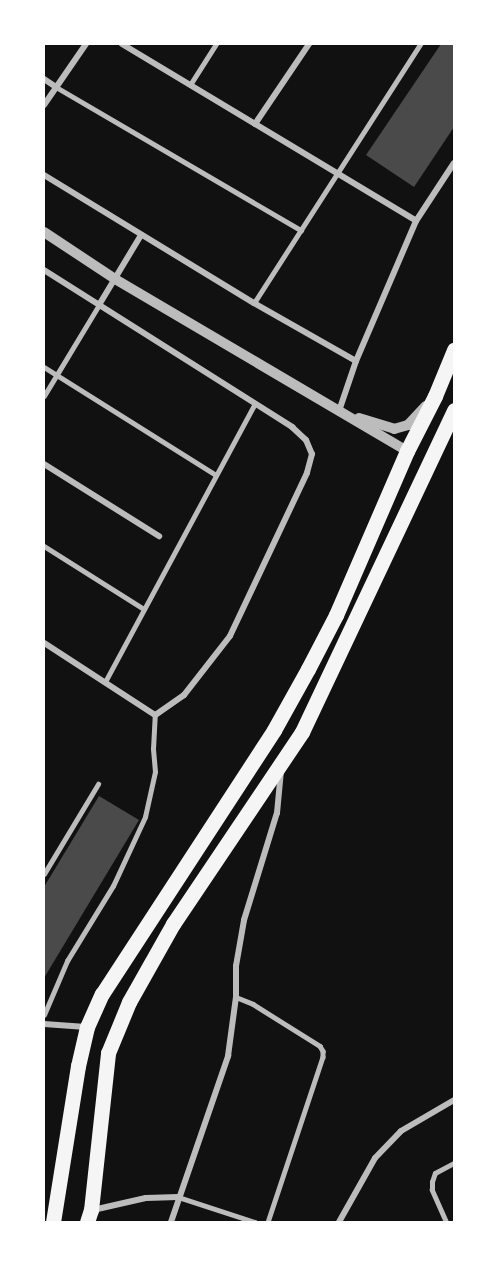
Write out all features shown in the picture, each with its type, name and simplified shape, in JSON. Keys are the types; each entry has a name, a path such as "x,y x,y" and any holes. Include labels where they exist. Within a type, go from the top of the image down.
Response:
{"highway":[{"path":"53,1222 78,1066 87,1027 102,994 280,720 336,615 407,451 435,396 454,350"},
{"path":"89,1216 108,1053 129,1002 173,924 302,732 454,410"}],"street":[{"path":"44,105 86,44"},
{"path":"122,44 416,221"},
{"path":"255,124 309,44"},
{"path":"44,79 56,87"},
{"path":"338,412 356,361 416,221 454,163"},
{"path":"44,175 254,303 356,361"},
{"path":"44,232 115,279 407,451"},
{"path":"99,305 141,235"},
{"path":"44,270 292,427 306,440 312,454 307,473 230,636 184,695 155,714 44,642"},
{"path":"338,412 394,429 408,425 435,396"},
{"path":"44,464 159,536"},
{"path":"171,1222 228,1056 236,997 236,966 244,920 278,813 281,763"},
{"path":"44,1024 87,1027"},
{"path":"339,1222 375,1158 401,1131 454,1100"},
{"path":"89,1216 146,1198 178,1197"}],"lane":[{"path":"190,85 216,44"},
{"path":"254,303 420,44"},
{"path":"56,87 301,230"},
{"path":"44,396 99,305"},
{"path":"44,367 216,475"},
{"path":"105,682 255,404"},
{"path":"44,546 144,609"},
{"path":"44,1015 67,961 114,886 145,818 155,772 153,749 155,714"},
{"path":"44,874 98,784"},
{"path":"236,997 253,1004 320,1046 323,1051 323,1057 268,1222"},
{"path":"446,1222 432,1190 432,1182 435,1173 454,1163"},
{"path":"178,1197 255,1222"}],"building":[{"path":"441,44 454,44 454,127 414,187 366,155"},
{"path":"99,796 139,820 44,978 44,887"}]}
